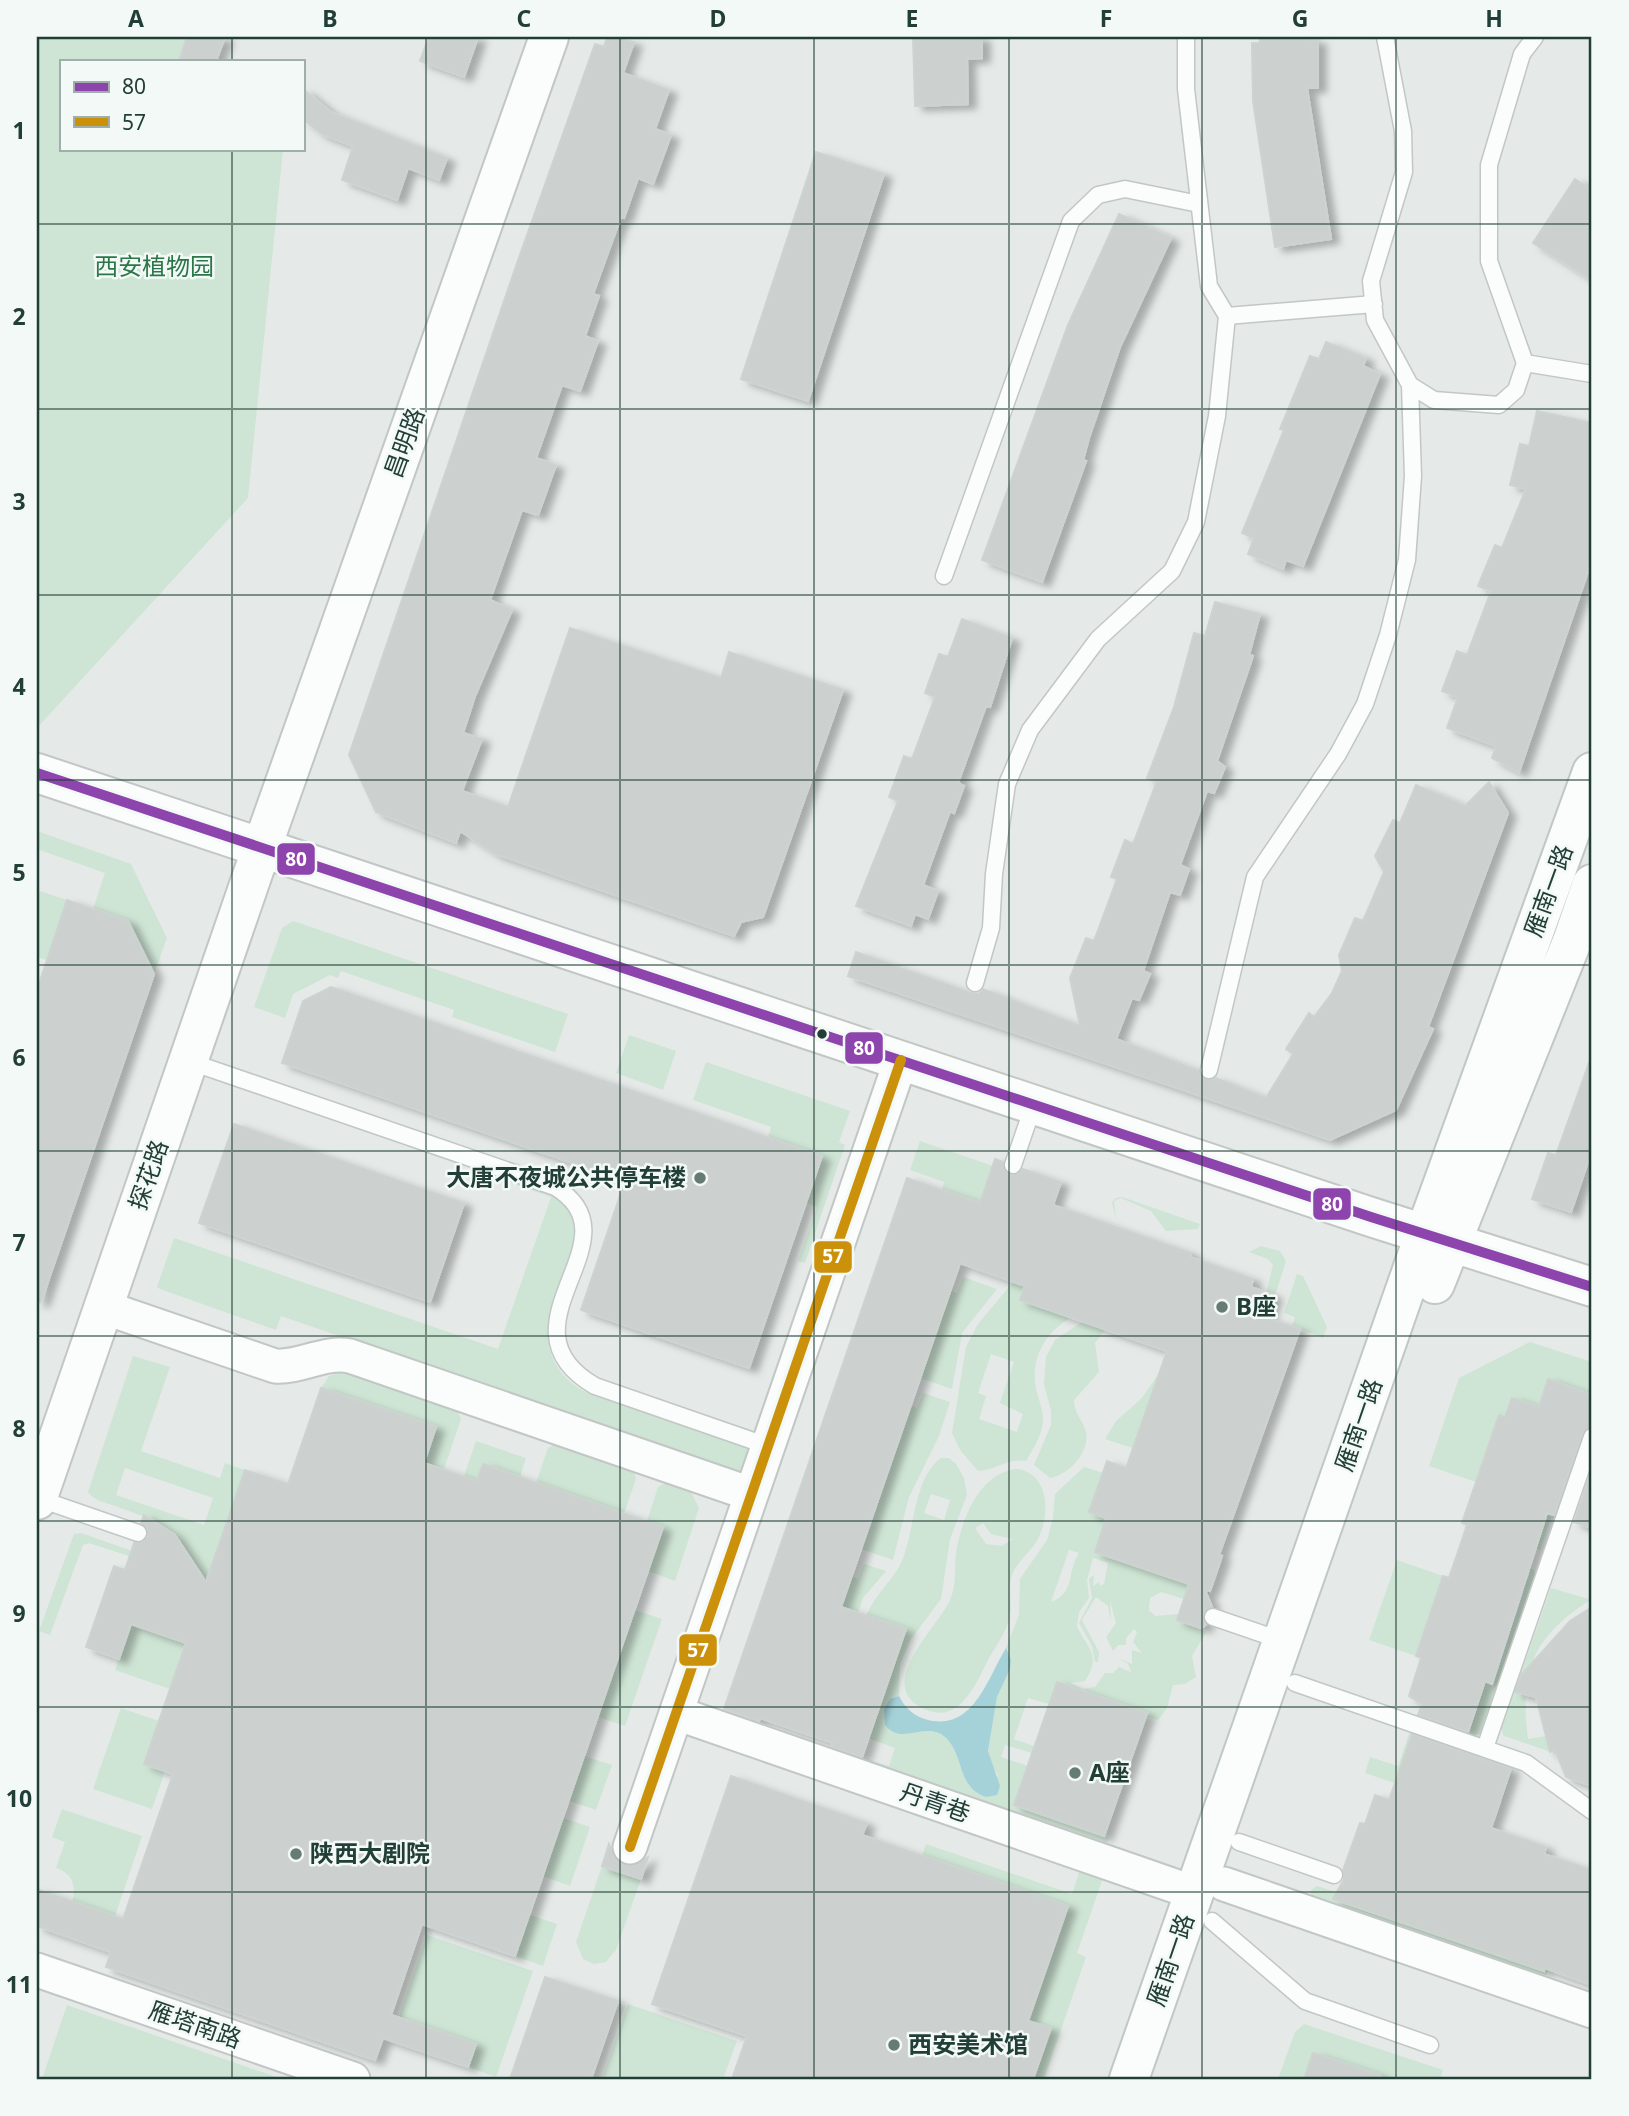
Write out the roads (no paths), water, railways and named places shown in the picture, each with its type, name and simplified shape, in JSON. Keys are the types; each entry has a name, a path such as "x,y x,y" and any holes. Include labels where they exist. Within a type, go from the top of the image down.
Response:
{"street":[{"name":"昌明路","path":"261,850 549,37"},
{"name":"雁南一路","path":"1129,2079 1239,1842 1295,1683 1438,1237 1592,772"},
{"path":"37,773 261,850 1592,1287"},
{"name":"探花路","path":"37,1499 261,850"},
{"name":"雁南一路","path":"1157,2079 1211,1899 1283,1641 1438,1237 1583,943 1592,884"},
{"path":"630,1847 901,1060"},
{"path":"103,1307 275,1366 292,1366 334,1354 350,1356 751,1494"},
{"name":"丹青巷","path":"676,1713 1211,1899 1592,2011"},
{"name":"雁塔南路","path":"37,1970 353,2079"}],"lane":[{"path":"975,984 991,929 1007,784 1030,730 1098,639 1172,571 1196,522 1217,416 1227,316 1209,286 1186,89 1186,37"},
{"path":"1209,1070 1255,877 1338,754 1365,704 1388,635 1407,560 1413,476 1410,385 1375,320 1371,281 1404,172 1403,131 1385,37"},
{"path":"1410,385 1434,400 1499,405 1516,390 1525,363 1489,261 1489,165 1522,54 1535,37"},
{"path":"944,576 1071,221 1098,195 1125,189 1199,204"},
{"path":"1227,316 1374,304"},
{"path":"1525,363 1592,374"},
{"path":"188,1060 555,1187 570,1196 580,1210 585,1227 582,1244 559,1312 556,1335 562,1357 575,1374 595,1386 768,1446"},
{"path":"1013,1165 1034,1104"},
{"path":"1485,1748 1592,1437"},
{"path":"37,1499 138,1533"},
{"path":"1213,1617 1283,1641"},
{"path":"1295,1683 1485,1748 1538,1769 1592,1811"},
{"path":"1239,1842 1334,1875"},
{"path":"1211,1899 1305,2001 1430,2045"}],"water":[{"path":"1006,1648 1011,1660 1010,1669 997,1697 988,1751 1000,1786 997,1795 986,1797 970,1786 956,1753 945,1737 930,1731 899,1734 892,1731 885,1725 884,1709 890,1699 899,1696 911,1711 923,1719 944,1721 957,1717 978,1699"}],"place":[{"name":"大唐不夜城公共停车楼","path":"700,1178"},
{"name":"B座","path":"1222,1307"},
{"name":"A座","path":"1075,1773"},
{"name":"陕西大剧院","path":"296,1854"},
{"name":"西安美术馆","path":"894,2045"}],"park label":[{"name":"西安植物园","path":"154,267"}]}
